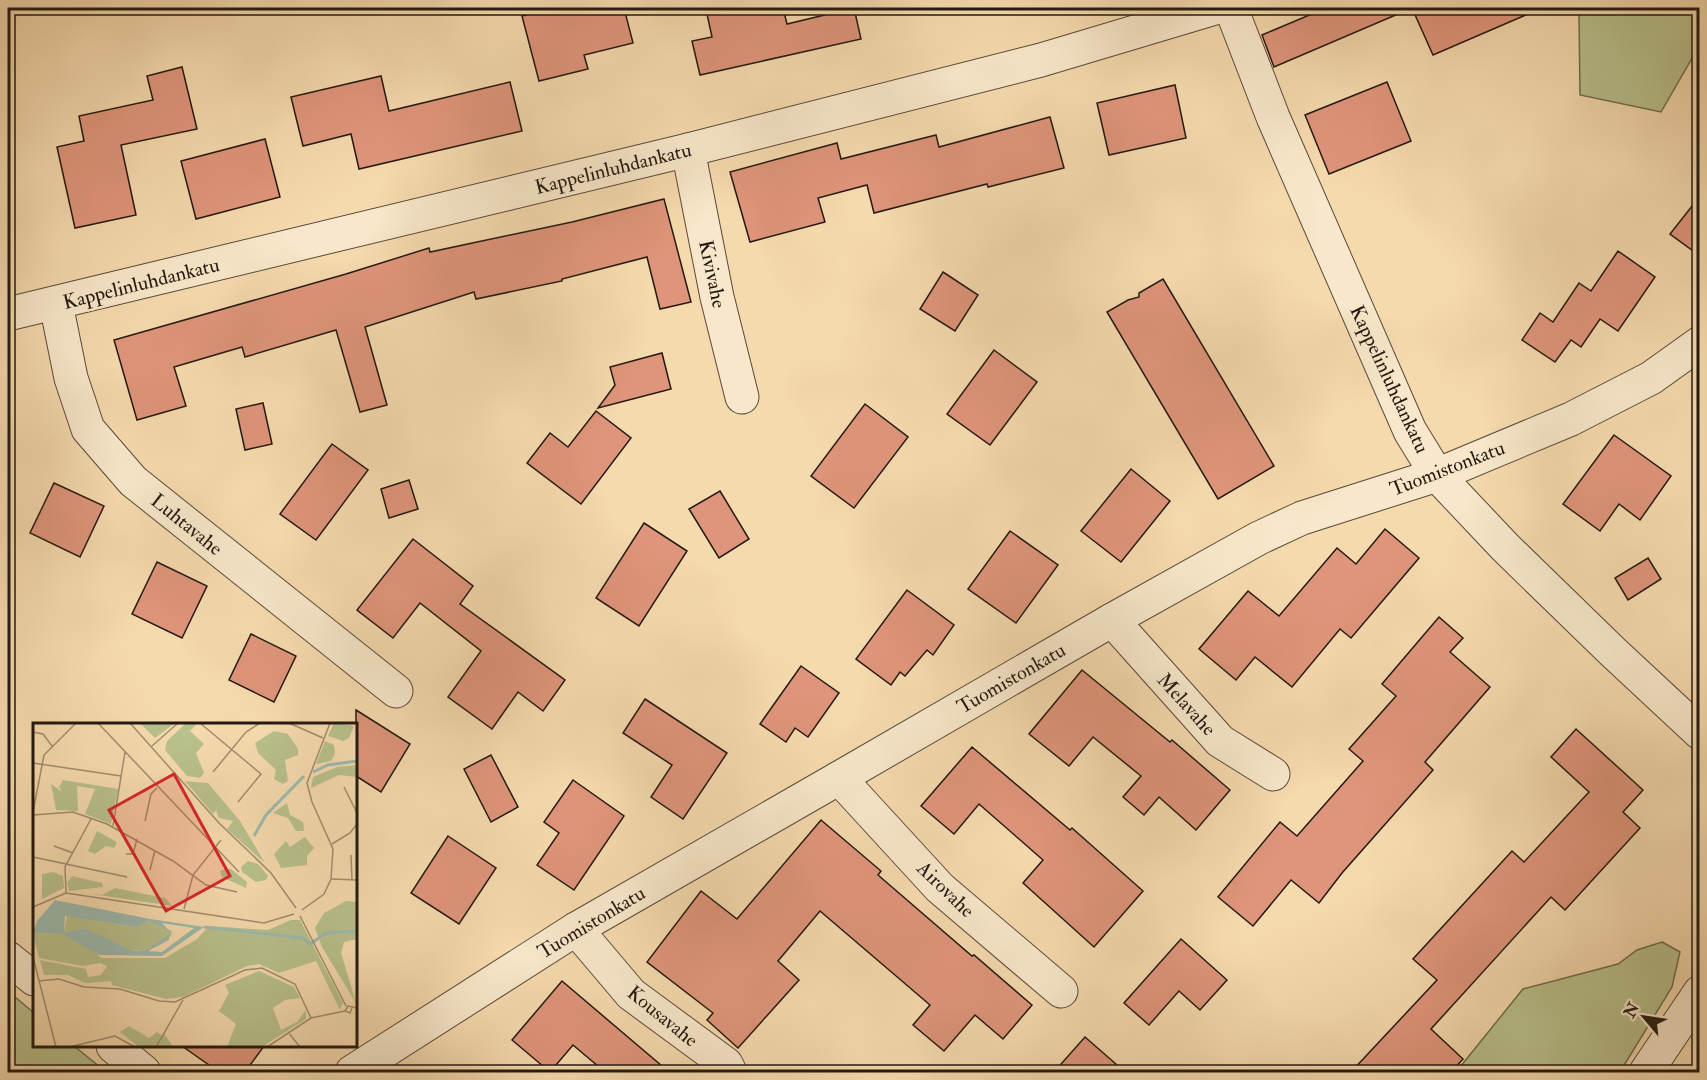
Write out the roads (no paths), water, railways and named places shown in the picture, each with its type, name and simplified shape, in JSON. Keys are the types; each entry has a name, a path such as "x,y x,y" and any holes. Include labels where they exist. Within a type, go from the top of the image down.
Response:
{"street":[{"name":"Kappelinluhdankatu","path":"8,314 688,150 1041,60 1215,8"},
{"name":"Kappelinluhdankatu","path":"1231,8 1273,117 1410,431 1437,475 1505,547 1700,733"},
{"name":"Kivivahe","path":"688,150 717,297 742,397"},
{"name":"Luhtavahe","path":"56,304 70,378 88,429 133,481 396,691"},
{"name":"Tuomistonkatu","path":"352,1072 576,929 1112,620 1259,538 1302,518 1437,475 1571,419 1650,378 1700,343"},
{"name":"Melavahe","path":"1112,620 1220,741 1273,774"},
{"name":"Airovahe","path":"839,778 940,888 1061,991"},
{"name":"Kousavahe","path":"576,929 631,994 726,1064 730,1072"},
{"path":"8,958 33,978"},
{"path":"1646,1072 1700,992"},
{"path":"114,1047 144,1072"}]}
